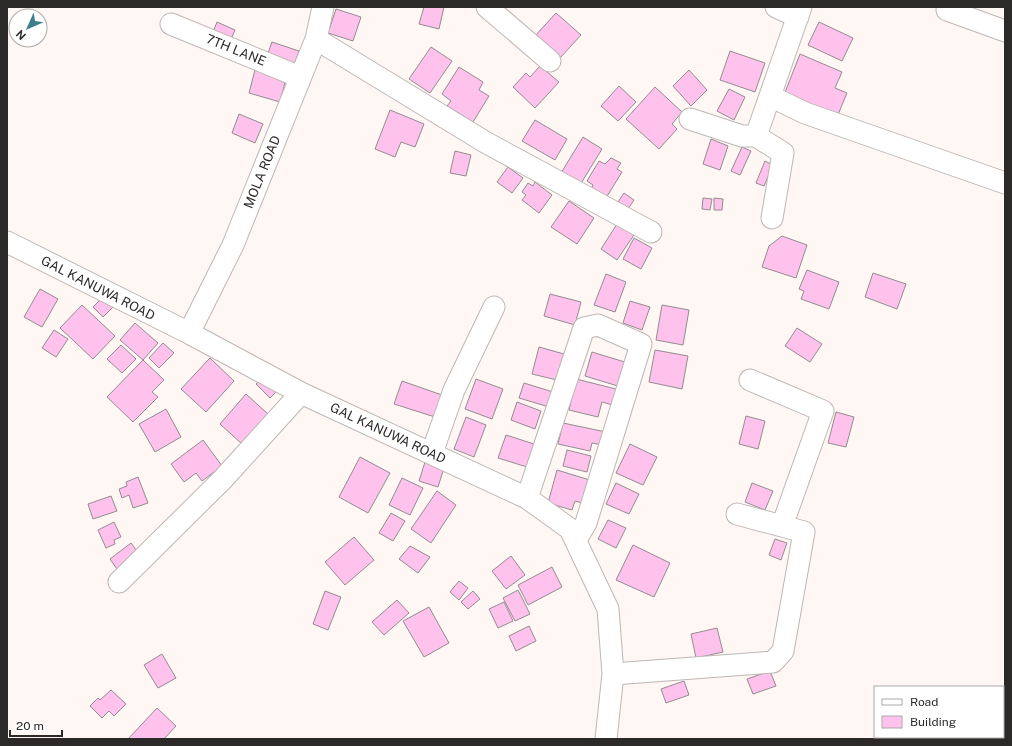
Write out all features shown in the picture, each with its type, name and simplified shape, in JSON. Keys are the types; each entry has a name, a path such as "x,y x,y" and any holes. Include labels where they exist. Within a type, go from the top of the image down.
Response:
{"street":[{"name":"MOLA ROAD","path":"189,333 233,244 316,39 323,7"},
{"path":"487,7 550,61"},
{"path":"756,136 800,12 776,7"},
{"path":"945,8 1005,31"},
{"name":"7TH LANE","path":"171,24 300,77"},
{"path":"316,39 485,142 651,232"},
{"path":"770,96 806,113 1005,183"},
{"path":"690,119 742,136 756,136 784,153 772,218"},
{"name":"GAL KANUWA ROAD","path":"7,242 189,333 302,393 527,498 570,529 608,609 613,674 606,739"},
{"path":"432,453 454,390 494,307"},
{"path":"527,498 584,328 598,325 641,344 586,523 576,540"},
{"path":"750,380 823,411 782,526"},
{"path":"119,582 223,479 302,393"},
{"path":"613,674 773,662 783,651 804,532 737,514"}],"building":[{"path":"424,7 444,7 439,29 419,24"},
{"path":"336,9 361,17 353,41 328,33"},
{"path":"556,13 581,35 560,58 535,36"},
{"path":"217,22 235,30 231,39 213,32"},
{"path":"819,22 853,38 842,61 808,45"},
{"path":"272,42 299,51 293,68 266,59"},
{"path":"431,47 452,61 430,93 409,79"},
{"path":"730,51 765,63 755,92 720,80"},
{"path":"800,54 842,72 835,88 847,93 837,117 784,95"},
{"path":"256,66 287,75 280,102 249,93"},
{"path":"540,66 559,82 535,108 513,87 526,73 530,77"},
{"path":"459,67 483,82 479,90 489,96 473,122 447,106 451,101 442,94"},
{"path":"689,70 707,90 691,106 673,86"},
{"path":"619,86 636,102 618,121 601,106"},
{"path":"655,87 682,112 672,124 677,129 659,149 626,119"},
{"path":"729,89 745,97 734,120 717,111"},
{"path":"390,110 424,124 415,147 401,142 395,157 375,149"},
{"path":"239,114 263,124 255,143 232,133"},
{"path":"535,120 567,139 555,160 522,141"},
{"path":"583,137 602,149 580,185 561,173"},
{"path":"711,139 728,146 720,170 703,164"},
{"path":"742,147 751,151 740,175 731,171"},
{"path":"455,151 471,155 466,176 450,173"},
{"path":"611,158 621,163 617,169 622,172 606,198 591,189 593,185 587,181 599,161 605,164"},
{"path":"765,161 773,165 764,186 756,183"},
{"path":"508,167 523,178 512,193 497,182"},
{"path":"535,182 552,195 539,213 522,200 526,195 522,192 528,183 533,186"},
{"path":"624,193 634,200 626,212 616,205"},
{"path":"703,198 712,199 710,210 702,209"},
{"path":"714,198 723,199 722,210 714,210"},
{"path":"569,201 594,218 577,244 551,227"},
{"path":"617,224 634,235 617,260 601,249"},
{"path":"782,236 807,245 796,278 762,267 769,246"},
{"path":"634,238 652,248 641,269 623,259"},
{"path":"807,270 839,282 829,309 801,299 804,291 799,289"},
{"path":"873,273 906,284 897,309 865,297"},
{"path":"606,274 626,282 615,312 594,305"},
{"path":"40,289 58,299 42,327 24,317"},
{"path":"106,294 116,304 103,317 93,307"},
{"path":"550,294 581,302 575,325 544,316"},
{"path":"630,301 650,307 642,330 623,323"},
{"path":"82,305 115,336 93,359 60,328"},
{"path":"662,305 689,310 683,345 656,340"},
{"path":"135,323 158,343 143,360 120,340"},
{"path":"797,328 822,344 810,362 785,346"},
{"path":"54,330 68,339 56,357 42,348"},
{"path":"163,343 174,353 159,368 149,358"},
{"path":"121,345 136,359 122,373 107,359"},
{"path":"539,347 564,354 557,380 532,374"},
{"path":"655,350 688,356 682,389 649,382"},
{"path":"592,352 628,363 621,387 585,376"},
{"path":"210,358 234,381 206,412 181,389"},
{"path":"143,360 164,380 152,392 158,397 133,422 107,397"},
{"path":"263,378 276,392 270,398 256,384"},
{"path":"476,379 503,389 492,419 465,409"},
{"path":"576,379 620,390 616,406 602,402 598,417 569,410"},
{"path":"402,381 442,395 435,417 394,404"},
{"path":"524,383 553,392 549,407 519,398"},
{"path":"246,394 268,414 242,444 220,424"},
{"path":"517,402 541,411 535,429 511,420"},
{"path":"166,409 181,437 155,452 139,424"},
{"path":"836,412 854,417 846,447 828,443"},
{"path":"746,416 765,421 758,449 739,444"},
{"path":"466,417 486,425 474,457 454,449"},
{"path":"563,423 606,432 603,445 592,443 590,451 558,444"},
{"path":"506,435 534,444 527,467 498,458"},
{"path":"203,440 222,466 202,481 196,473 184,482 171,464"},
{"path":"630,444 657,457 643,485 616,473"},
{"path":"567,450 591,456 587,472 563,466"},
{"path":"360,457 390,473 368,513 339,497"},
{"path":"425,462 444,468 438,487 419,481"},
{"path":"557,470 593,481 586,504 575,501 572,510 548,503"},
{"path":"138,477 148,503 133,508 129,495 122,498 119,489 127,486 126,482"},
{"path":"402,478 423,488 410,515 389,505"},
{"path":"616,483 639,494 629,514 606,504"},
{"path":"752,483 773,491 765,510 745,502"},
{"path":"437,491 456,505 431,543 411,529"},
{"path":"111,496 117,511 93,519 88,504"},
{"path":"391,513 405,521 393,541 379,533"},
{"path":"608,520 626,528 616,548 598,539"},
{"path":"114,522 121,537 114,540 115,544 106,548 98,530"},
{"path":"354,537 374,560 345,585 325,562"},
{"path":"775,539 787,543 781,560 769,555"},
{"path":"131,543 140,555 119,572 110,559"},
{"path":"633,545 670,563 654,597 616,580"},
{"path":"410,546 430,557 418,573 399,559"},
{"path":"511,556 525,575 506,589 492,571"},
{"path":"552,567 562,587 528,605 518,585"},
{"path":"459,581 468,588 459,600 450,592"},
{"path":"518,590 530,614 515,621 503,598"},
{"path":"325,591 341,597 328,630 313,624"},
{"path":"473,591 480,599 468,609 461,602"},
{"path":"397,600 409,613 384,635 372,622"},
{"path":"504,602 513,621 498,628 489,609"},
{"path":"429,607 449,643 424,657 403,621"},
{"path":"529,626 536,641 516,651 509,636"},
{"path":"717,628 723,652 696,658 691,634"},
{"path":"162,654 176,678 158,688 144,665"},
{"path":"770,671 776,686 753,694 747,679"},
{"path":"684,681 689,695 666,703 661,689"},
{"path":"111,690 126,704 114,716 109,711 102,718 90,706 98,698 100,700"},
{"path":"157,708 176,726 164,739 128,739"}]}
